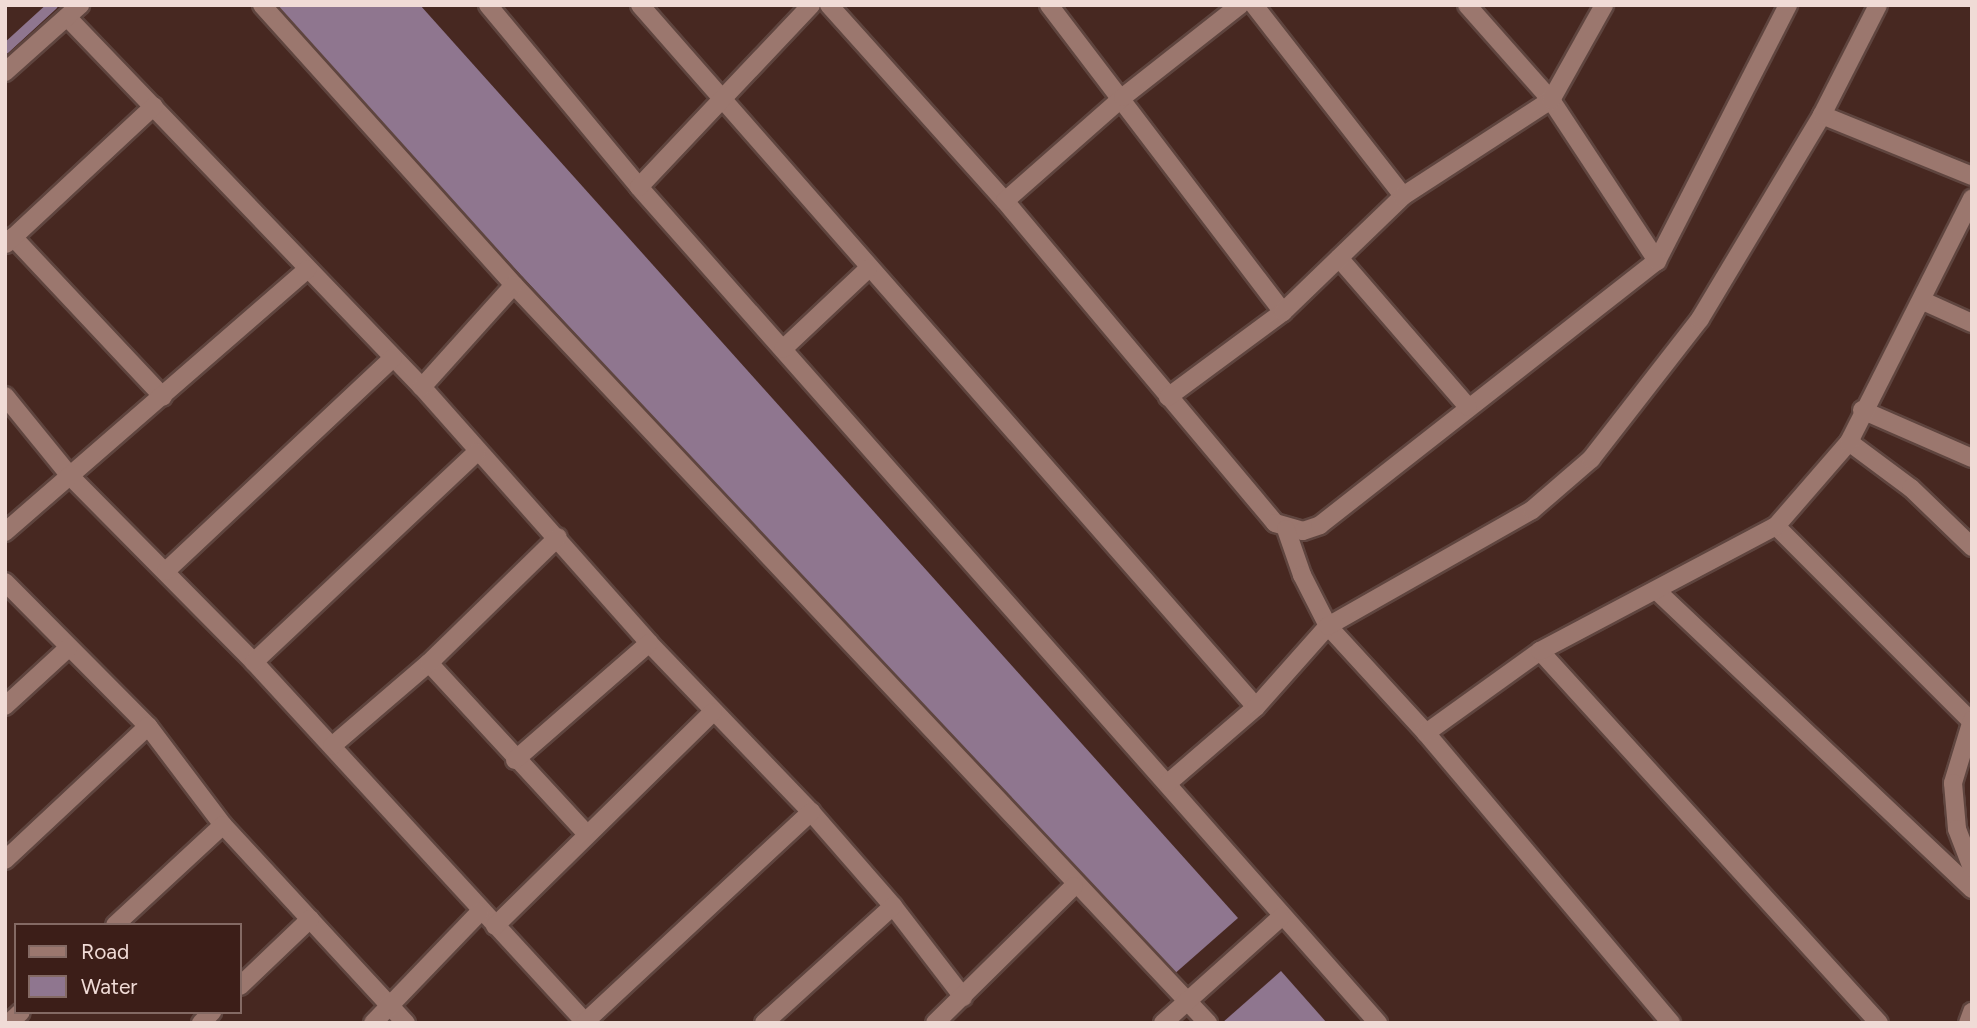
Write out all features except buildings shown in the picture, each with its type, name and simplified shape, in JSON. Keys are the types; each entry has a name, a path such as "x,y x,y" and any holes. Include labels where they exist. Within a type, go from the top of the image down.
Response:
{"street":[{"path":"262,5 514,285 1074,886 1188,999 1208,1023"},
{"path":"488,5 639,187 1168,783 1281,917 1378,1023"},
{"path":"640,5 722,103 1256,707"},
{"path":"639,187 722,103 811,5"},
{"path":"829,5 1005,201 1275,523 1286,529 1303,531 1320,525 1657,261 1788,5"},
{"path":"1049,5 1123,97 1283,312"},
{"path":"1005,201 1123,97 1240,5"},
{"path":"1254,5 1403,196"},
{"path":"1467,5 1550,100 1657,261"},
{"path":"1168,397 1283,312 1403,196 1550,100 1605,5"},
{"path":"1168,783 1256,707 1328,626 1532,510 1591,459 1700,319 1822,115 1878,5"},
{"path":"5,72 73,11 154,106 422,387 477,452 558,537 649,643 811,812 893,906 963,997"},
{"path":"154,106 9,241 163,397"},
{"path":"1822,115 1972,176"},
{"path":"1426,733 1540,651 1776,526 1849,442 1862,410 1923,301 1972,198"},
{"path":"1339,258 1468,407"},
{"path":"5,533 308,269"},
{"path":"783,349 868,269"},
{"path":"422,387 514,285"},
{"path":"1923,301 1972,323"},
{"path":"166,571 393,358"},
{"path":"5,396 70,476 254,662 480,912 586,1022 811,812"},
{"path":"1862,410 1972,458"},
{"path":"1849,442 1911,488 1972,547"},
{"path":"254,662 477,452"},
{"path":"1776,526 1971,720 1953,783 1957,829 1972,869"},
{"path":"1286,529 1302,575 1328,626 1426,733 1669,1022"},
{"path":"332,746 429,663 558,537"},
{"path":"5,582 12,600 68,648 148,726 223,825 406,1023"},
{"path":"1657,591 1972,889"},
{"path":"515,760 649,643"},
{"path":"5,706 68,648"},
{"path":"1540,651 1879,1023"},
{"path":"429,663 515,760 587,834"},
{"path":"495,926 713,712"},
{"path":"5,860 148,726"},
{"path":"117,923 223,825"},
{"path":"935,1023 1074,886"},
{"path":"764,1023 893,906"},
{"path":"373,1023 480,912"},
{"path":"1163,1023 1281,917"},
{"path":"242,984 310,919"},
{"path":"1968,1023 1972,1012"}],"water":[{"path":"270,5 420,5 1238,918 1172,976"},
{"path":"1281,971 1327,1023 1222,1023"}],"waterway":[{"path":"5,49 53,5"}]}
